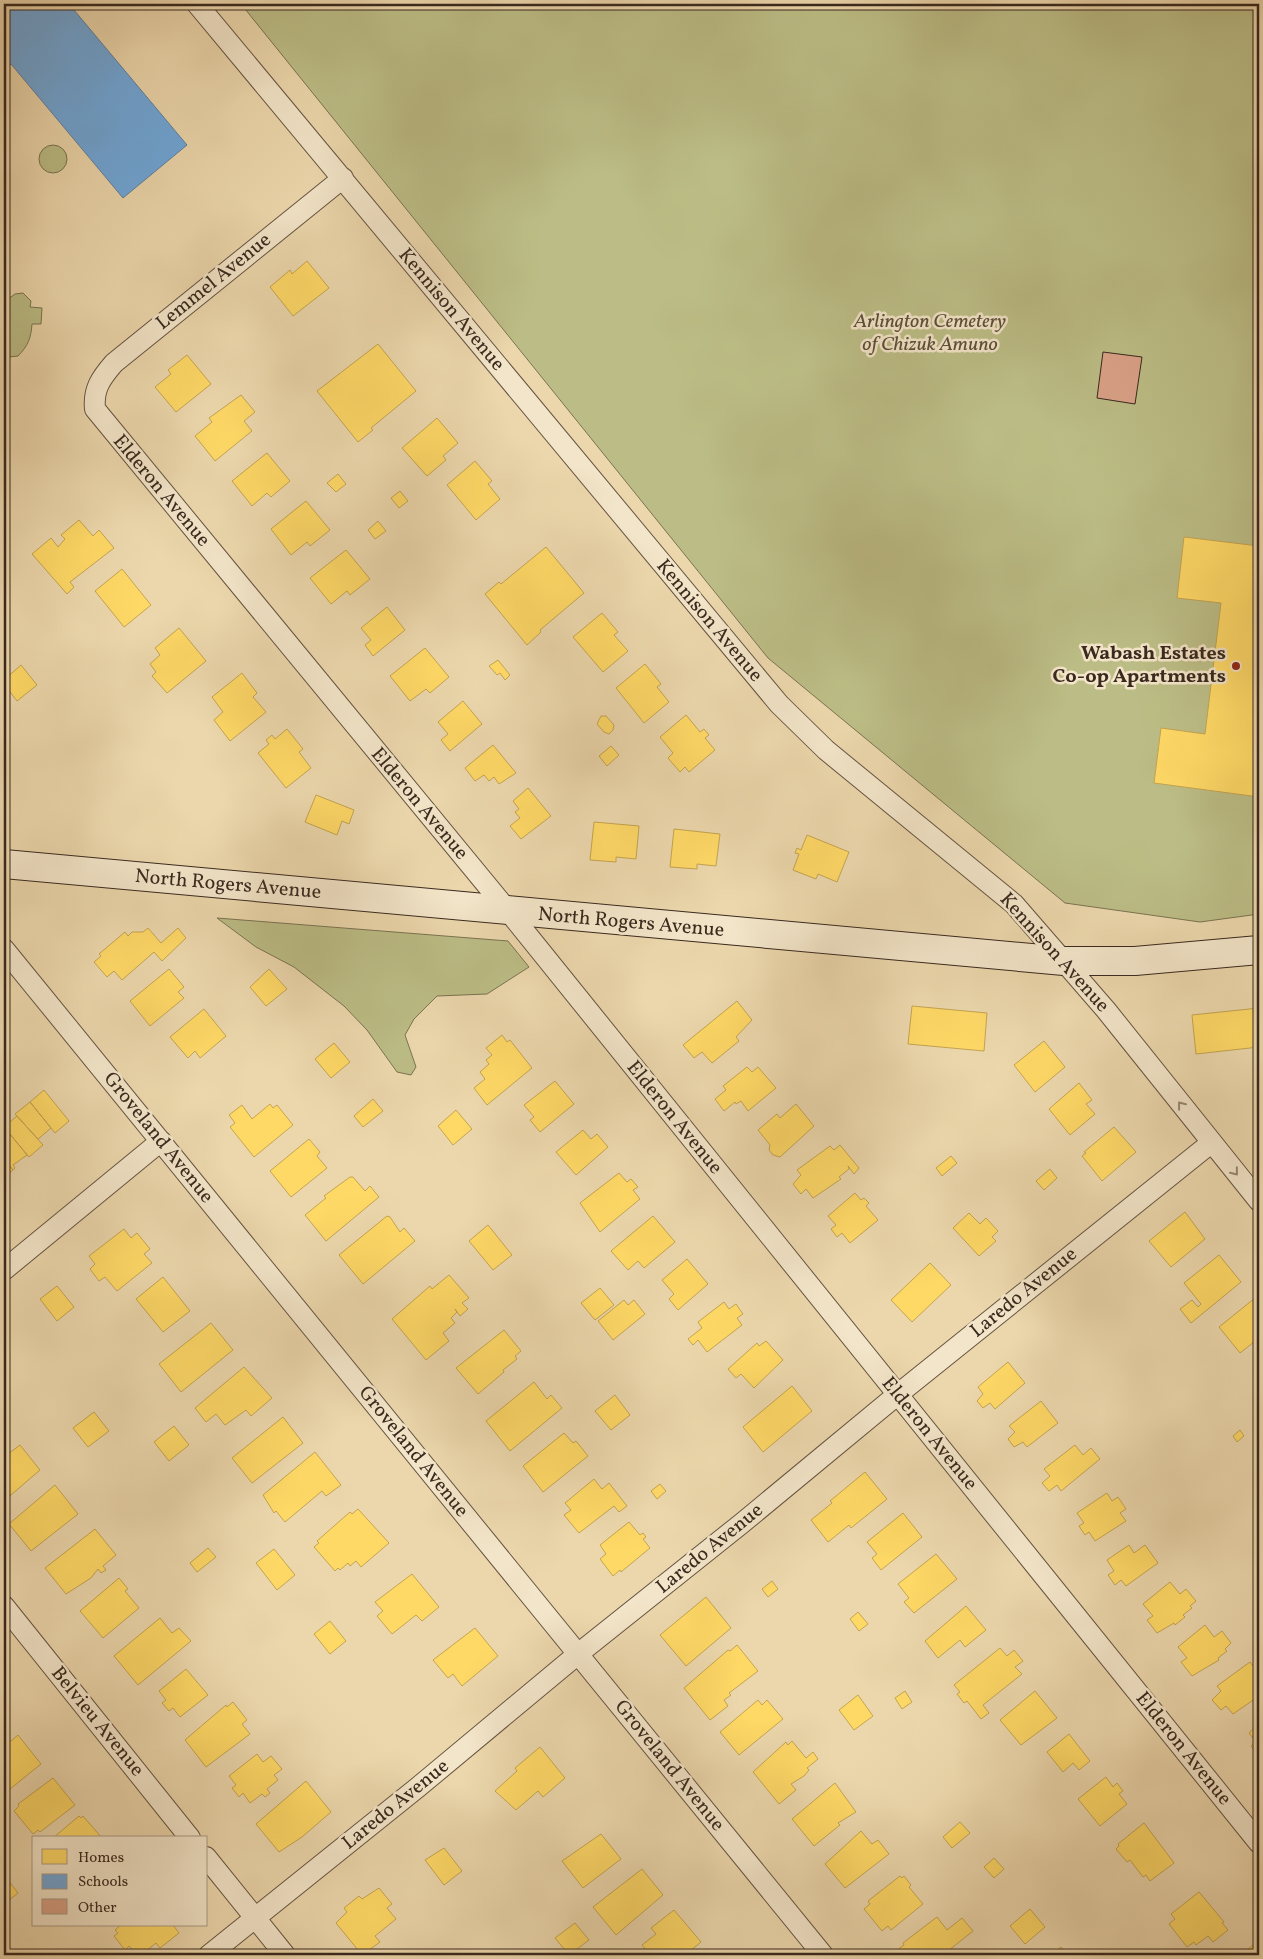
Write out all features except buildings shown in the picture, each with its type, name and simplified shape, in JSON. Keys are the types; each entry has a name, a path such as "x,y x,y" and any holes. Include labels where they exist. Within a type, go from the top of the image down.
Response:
{"street":[{"name":"Kennison Avenue","path":"197,4 779,704 826,750 1014,904 1106,1010 1259,1201"},
{"name":"Lemmel Avenue","path":"94,394 102,377 114,363 343,178"},
{"name":"Elderon Avenue","path":"94,394 95,409 106,424 508,912 1259,1843"},
{"name":"North Rogers Avenue","path":"4,864 508,912 1064,961 1135,961 1259,950"},
{"name":"Groveland Avenue","path":"4,949 823,1955"},
{"path":"4,1270 161,1141"},
{"name":"Laredo Avenue","path":"209,1955 418,1788 578,1654 742,1524 897,1395 1211,1143"},
{"name":"Belvieu Avenue","path":"4,1606 188,1836"},
{"path":"208,1860 286,1955"}],"green space":[{"name":"Arlington Cemetery of Chizuk Amuno","path":"241,4 1259,4 1259,914 1200,922 1065,903 768,658"},
{"path":"53,145 63,149 67,159 63,169 53,173 43,169 39,159 43,149"},
{"path":"23,293 31,301 30,307 42,308 41,324 32,324 27,345 18,356 9,357 4,351 4,306 8,306 8,299 15,294"},
{"path":"217,918 508,941 529,967 487,994 437,996 414,1019 405,1035 416,1067 411,1075 397,1072 367,1030 344,1006 294,967 256,947"}],"place":[{"name":"Wabash Estates Co-op Apartments","path":"1236,666"}]}
